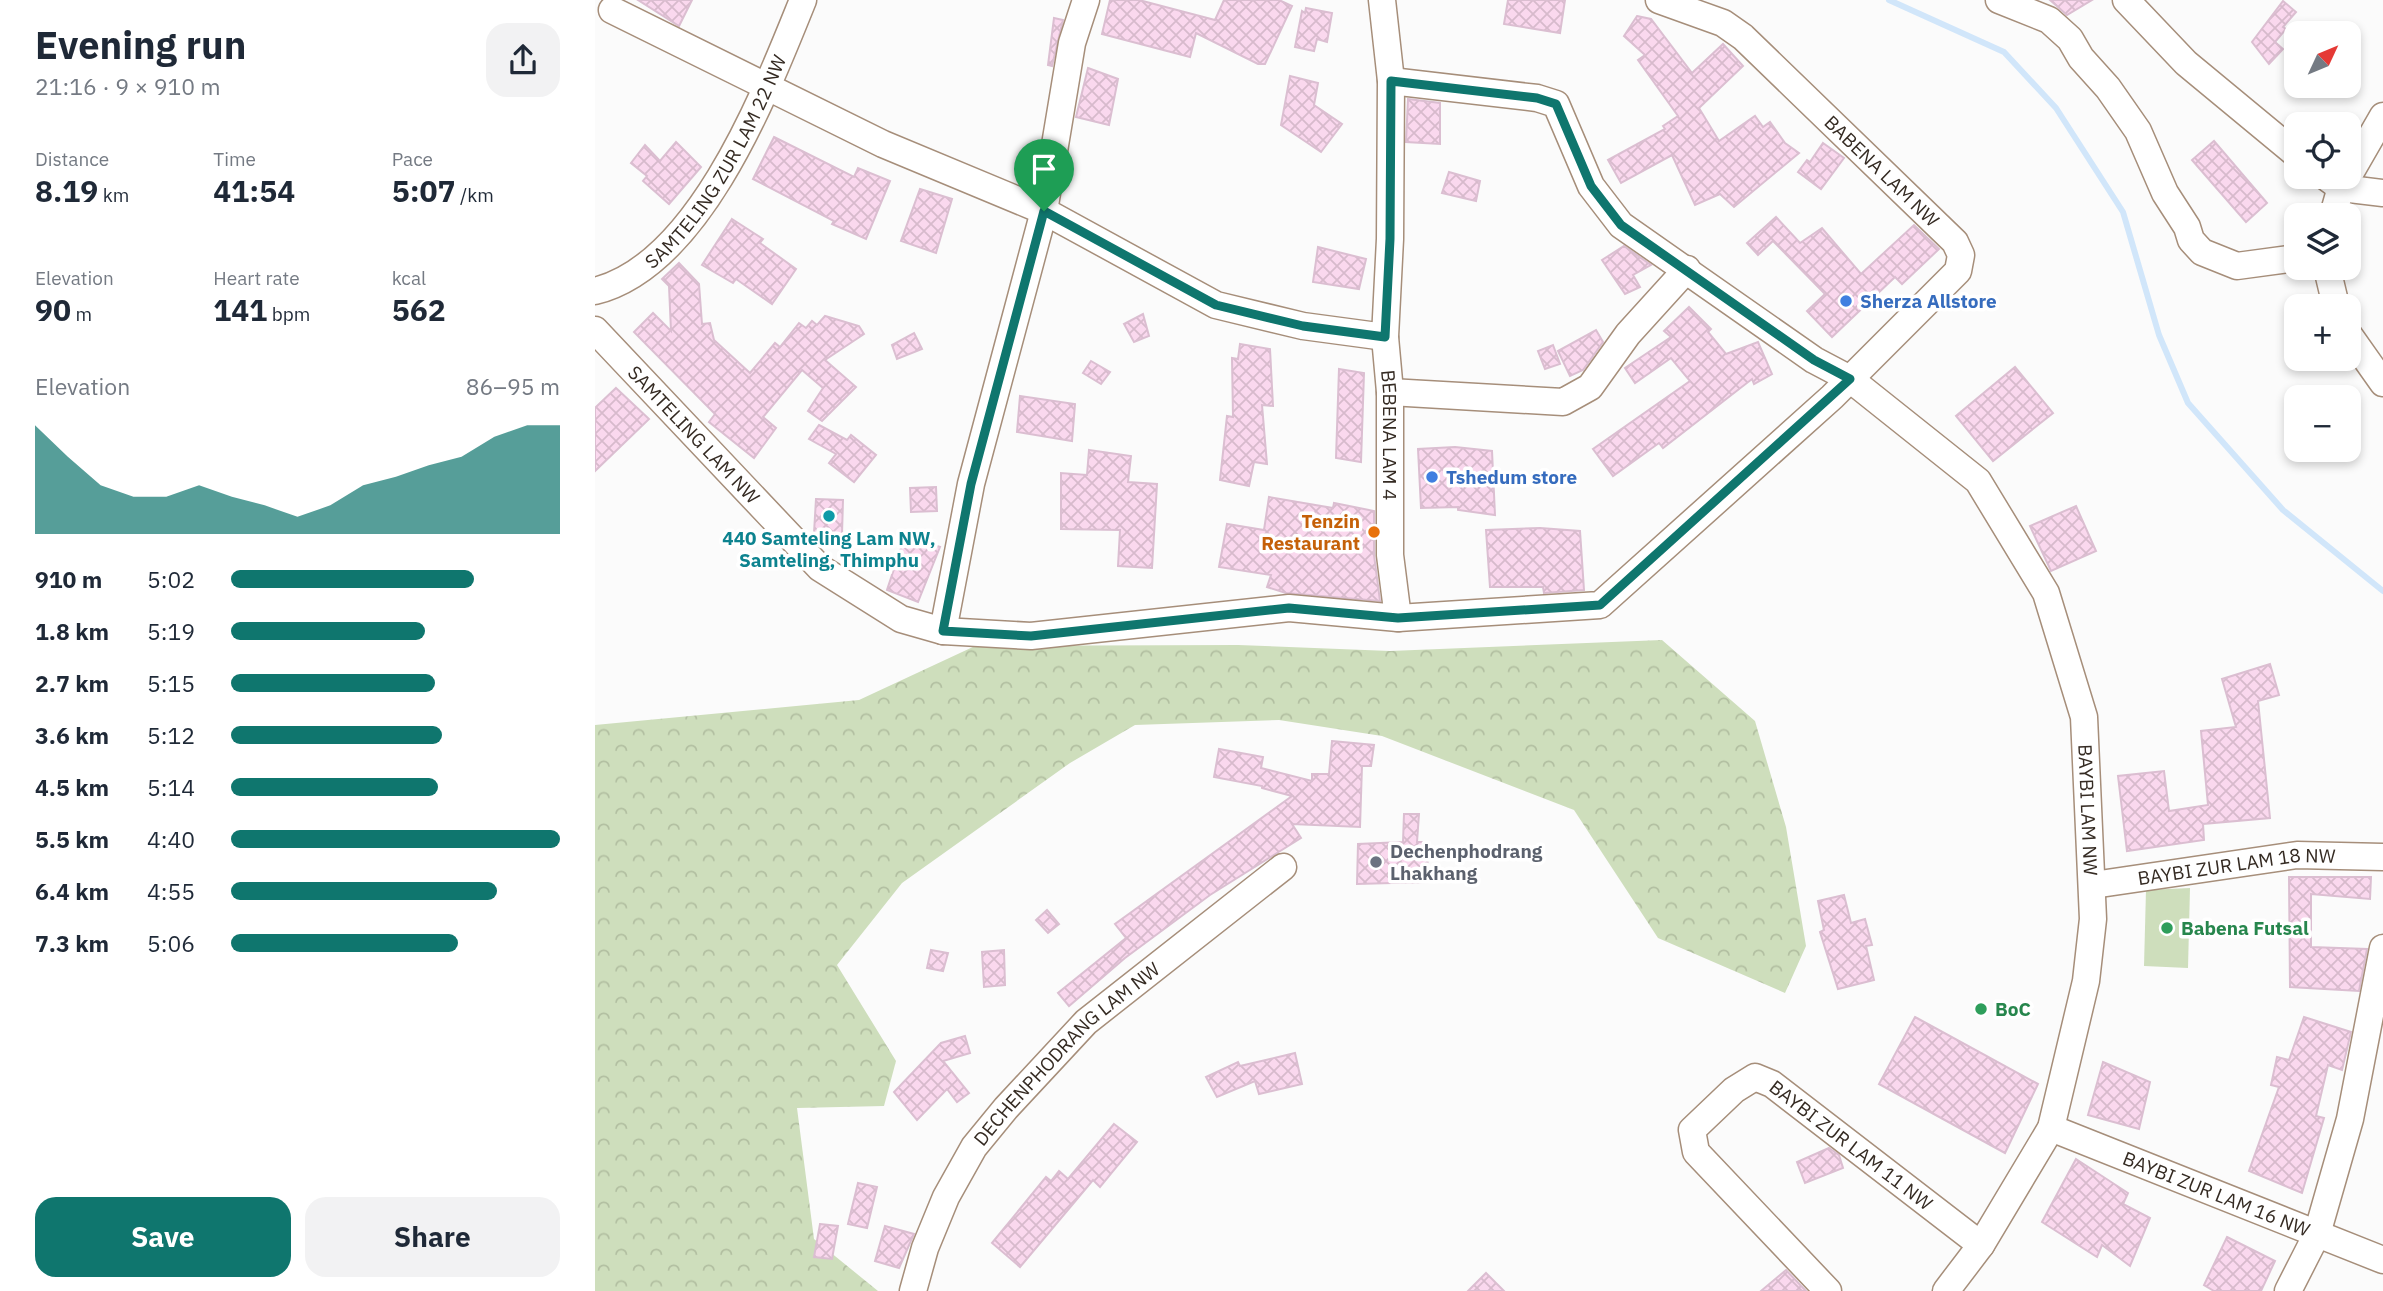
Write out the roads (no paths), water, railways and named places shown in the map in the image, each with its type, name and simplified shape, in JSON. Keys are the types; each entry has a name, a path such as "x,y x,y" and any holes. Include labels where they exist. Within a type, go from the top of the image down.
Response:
{"street":[{"name":"SAMTELING ZUR LAM 22 NW","path":"595,291 616,286 649,265 687,226 730,158 768,88 803,0"},
{"path":"943,631 971,484 1044,211 1072,43 1086,0"},
{"name":"BEBENA LAM 4","path":"1382,0 1391,81 1390,239 1385,337 1390,392 1390,555 1398,618"},
{"name":"BABENA LAM NW","path":"1659,0 1735,30 1955,242 1961,255 1958,271 1850,379"},
{"path":"1999,0 2049,20 2070,39 2081,58 2108,88 2137,131 2165,193 2187,227 2191,240 2202,252 2237,265 2284,259"},
{"path":"2126,0 2186,63 2284,144"},
{"path":"611,10 883,144 1044,211 1216,305 1303,326 1385,337"},
{"name":"BAYBI LAM NW","path":"1391,81 1537,98 1556,104 1591,186 1621,225 1814,360 1850,379 1978,481 2046,593 2084,718 2093,919 2086,981 2051,1128 1980,1245 1946,1291"},
{"path":"2361,149 2383,116"},
{"path":"2361,186 2383,193"},
{"path":"1390,392 1563,402 1590,387 1628,334 1687,269"},
{"name":"SAMTELING LAM NW","path":"595,330 820,568 901,619 943,631 1031,636 1289,608 1398,618 1600,605 1850,379"},
{"path":"2361,352 2383,383"},
{"name":"BAYBI ZUR LAM 18 NW","path":"2092,885 2297,855 2383,858"},
{"name":"DECHENPHODRANG LAM NW","path":"913,1291 925,1248 941,1209 974,1147 1046,1062 1086,1022 1283,867"},
{"path":"2288,1291 2317,1234 2350,1119 2383,948"},
{"name":"BAYBI ZUR LAM 11 NW","path":"1828,1291 1696,1152 1692,1129 1734,1090 1755,1077 1772,1084 1980,1245"},
{"name":"BAYBI ZUR LAM 16 NW","path":"2051,1128 2248,1204 2383,1260"}],"waterway":[{"path":"1889,0 2004,52 2056,108 2123,212 2159,335 2188,403 2283,510 2383,591"}],"place":[{"name":"Sherza Allstore","path":"1846,301"},
{"name":"Tshedum store","path":"1432,477"},
{"name":"440 Samteling Lam NW, Samteling, Thimphu","path":"829,516"},
{"name":"Tenzin Restaurant","path":"1374,532"},
{"name":"Dechenphodrang Lhakhang","path":"1376,862"},
{"name":"Babena Futsal","path":"2167,928"},
{"name":"BoC","path":"1981,1009"}]}
